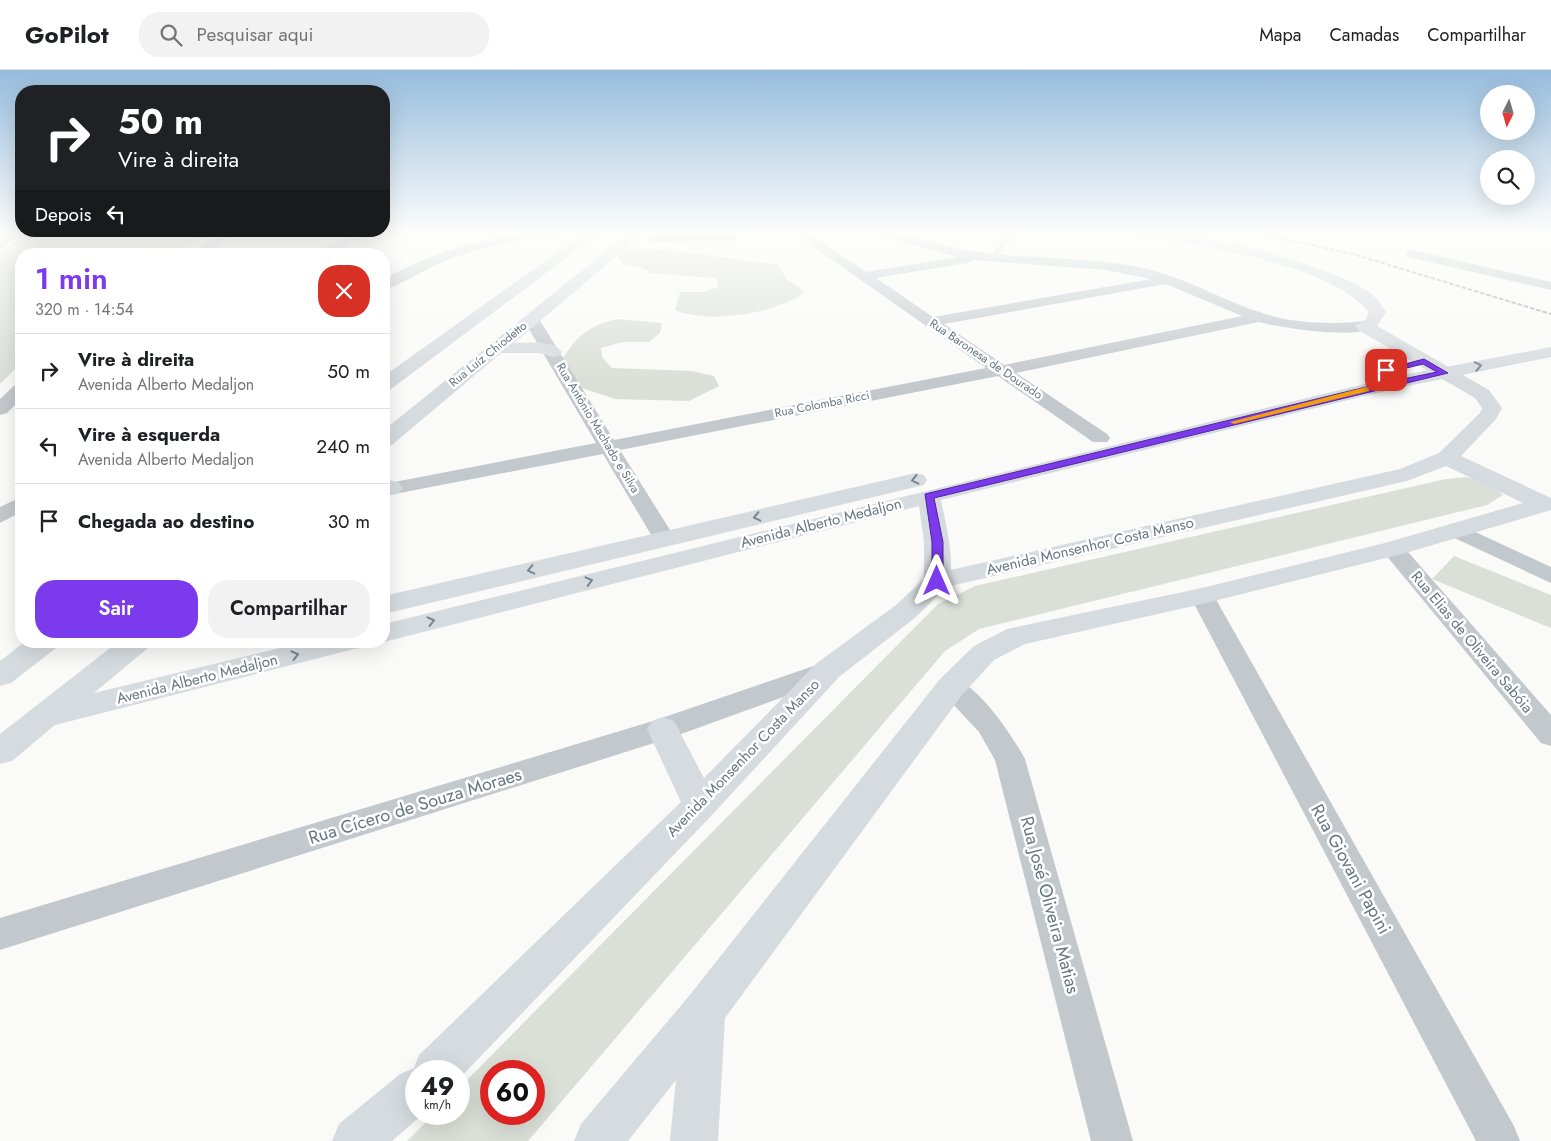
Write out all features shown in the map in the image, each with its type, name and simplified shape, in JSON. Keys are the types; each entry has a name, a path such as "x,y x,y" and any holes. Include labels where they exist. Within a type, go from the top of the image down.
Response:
{"street":[{"path":"390,381 527,281"},
{"name":"Rua Luíz Chiodetto","path":"390,435 578,281"},
{"name":"Rua Baronesa de Dourado","path":"871,281 1100,438"},
{"path":"932,322 1163,281"},
{"path":"1171,281 1260,317 1336,329 1364,326 1373,322 1378,312 1376,307 1363,294 1336,281"},
{"path":"1529,281 1551,286"},
{"name":"Rua Colomba Ricci","path":"390,487 1003,370 1260,317"},
{"name":"Rua Antônio Machado e Silva","path":"531,319 553,352 664,538"},
{"name":"Avenida Monsenhor Costa Manso","path":"445,1060 700,805 828,670 906,611 937,581 1407,474 1447,458 1490,415 1492,408 1482,394 1364,326"},
{"name":"Avenida Alberto Medaljon","path":"390,604 664,538 1100,438 1547,344"},
{"path":"496,348 536,348 553,352"},
{"name":"Avenida Alberto Medaljon","path":"390,631 929,496 1374,388 1434,367"},
{"path":"0,411 15,395"},
{"path":"0,411 15,404"},
{"path":"1447,458 1548,504"},
{"path":"929,496 937,542 937,581"},
{"path":"598,1141 704,1011 951,688 984,653 1017,636 1202,596 1393,549 1548,504"},
{"path":"0,516 15,507"},
{"path":"1456,530 1551,576"},
{"name":"Rua Elias de Oliveira Sabóia","path":"1393,549 1551,735"},
{"name":"Rua Giovani Papini","path":"1202,596 1499,1141"},
{"path":"0,676 37,648"},
{"path":"0,752 129,648"},
{"name":"Avenida Alberto Medaljon","path":"44,716 321,648"},
{"name":"Rua Cícero de Souza Moraes","path":"0,934 663,729 828,670"},
{"name":"Rua José Oliveira Matias","path":"951,688 989,725 1010,759 1112,1141"},
{"path":"663,729 700,805"},
{"path":"694,1141 704,1011"},
{"path":"356,1141 405,1099"}],"shaded area":[{"path":"0,281 15,281 15,369 0,384"},
{"path":"717,281 789,281 798,286 804,293 776,306 741,315 705,316 675,310 680,292 704,292 719,287"},
{"path":"618,319 662,323 660,333 649,342 622,342 601,348 602,357 612,368 692,371 714,376 719,386 689,401 615,399 573,385 558,365 564,356 582,334 597,325"},
{"path":"1466,477 1487,483 1503,495 1487,505 979,629 945,651 545,1121 545,1060 487,1060 938,604 975,586 1446,479"},
{"path":"1454,556 1551,595 1551,628 1432,579"},
{"path":"480,1067 480,1125 542,1125 528,1141 407,1141 423,1125 470,1125 470,1077"}],"railway":[{"path":"1442,281 1551,314"}],"slow traffic":[{"path":"1234,422 1366,389"}],"route":[{"path":"937,581 937,542 929,496 1393,383 1444,373 1424,361 1386,370"}]}
